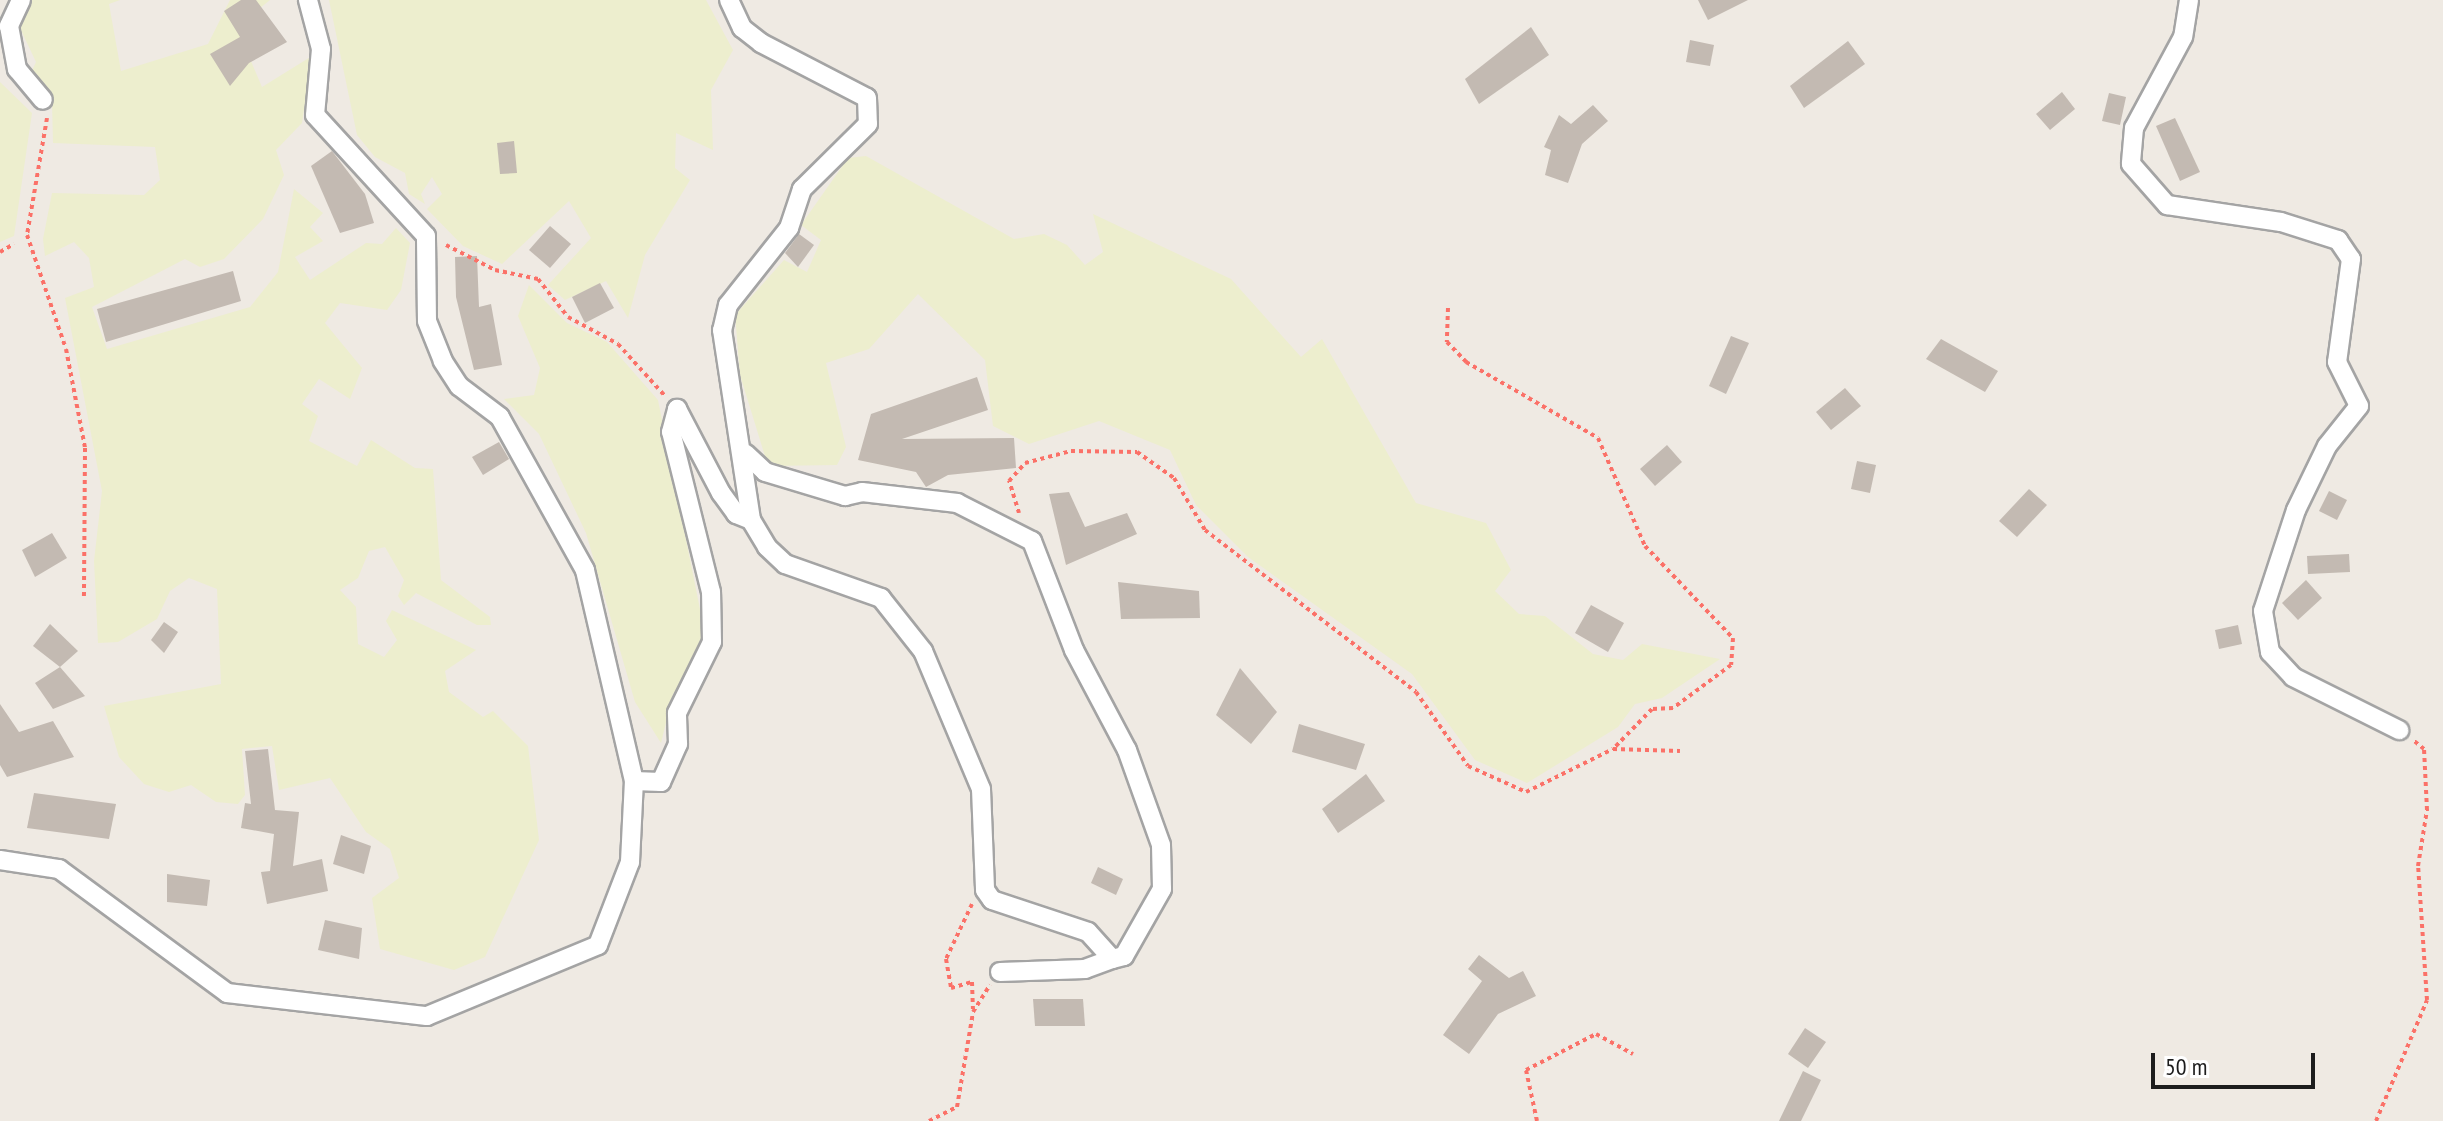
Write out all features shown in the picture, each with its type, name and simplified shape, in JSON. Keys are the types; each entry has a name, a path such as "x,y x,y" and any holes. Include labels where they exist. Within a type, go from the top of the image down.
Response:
{"street":[{"path":"21,0 9,26 17,69 43,100"},
{"path":"0,860 59,869 227,993 427,1016 598,945 630,862 634,781 585,570 500,417 459,386 443,361 427,321 426,236 315,115 321,49 308,0"},
{"path":"729,0 742,28 761,43 867,98 868,124 802,189 789,228 728,305 722,330 746,454 751,520"},
{"path":"2189,0 2183,37 2134,128 2131,164 2167,205 2281,222 2338,240 2351,259 2337,362 2359,406 2327,446 2296,510 2263,611 2270,652 2293,677 2399,730"},
{"path":"634,781 661,782 678,744 677,713 712,642 711,592 671,432 677,409"},
{"path":"677,409 721,493 736,514 751,520 785,564 881,598 923,651 981,789 985,890 992,900 1088,932 1112,959"},
{"path":"746,454 765,472 831,493 957,503 1032,541 1074,650 1127,750 1161,845 1162,889 1124,956 1085,969 1000,972"}],"path":[{"path":"43,100 48,124 27,235 66,349 85,448 84,596"},
{"path":"426,236 495,270 538,279 568,317 618,344 677,409"},
{"path":"0,252 14,244"},
{"path":"1032,541 1008,494 1009,481 1025,463 1071,451 1137,452 1174,478 1205,530 1416,692 1468,766 1526,792 1613,749 1652,709 1673,708 1731,665 1733,638 1645,546 1598,438 1466,362 1447,342 1448,308"},
{"path":"2376,1121 2427,1000 2428,973 2418,866 2427,810 2424,749 2399,730"},
{"path":"1613,749 1680,751"},
{"path":"929,1121 957,1107 973,1012 972,982 951,988 946,959 956,950 956,929 985,890"},
{"path":"973,1012 1000,972"},
{"path":"1537,1121 1526,1070 1596,1034 1633,1054"}],"green space":[{"path":"32,0 120,0 109,4 121,71 208,44 230,0 270,0 249,17 245,47 262,87 312,56 302,123 276,150 284,175 263,219 224,259 200,267 185,259 92,307 107,349 250,307 278,272 294,189 323,213 310,227 323,241 295,257 310,280 366,243 382,244 396,228 410,243 401,290 387,310 340,303 325,323 362,368 350,399 319,379 302,404 318,416 309,441 357,466 371,440 415,468 433,469 441,580 490,617 491,625 477,625 416,593 404,605 398,596 404,580 385,547 369,551 358,578 340,590 356,607 358,644 384,657 397,640 386,621 392,610 476,650 445,671 449,692 483,717 493,711 528,746 539,840 485,957 454,970 380,949 372,898 399,878 390,849 366,832 330,778 279,790 272,746 242,749 245,795 238,804 216,802 191,785 169,792 144,784 119,757 104,706 221,684 217,589 189,578 170,591 157,619 118,642 98,643 94,561 102,491 65,298 94,287 89,258 74,242 45,256 43,239 52,193 144,195 160,180 155,147 53,143 52,103 31,73 36,62 19,26"},
{"path":"329,0 706,0 733,50 711,90 713,150 676,133 675,168 690,180 645,255 628,318 606,281 565,300 548,285 591,238 569,201 502,264 463,246 427,209 442,194 432,177 421,194 425,204 409,194 405,173 375,157 357,135"},
{"path":"0,82 32,113 14,236 0,242"},
{"path":"866,156 1014,239 1044,234 1067,245 1085,265 1103,252 1093,214 1231,279 1301,357 1322,339 1416,503 1486,523 1511,570 1495,591 1519,614 1545,616 1593,654 1623,660 1642,644 1720,659 1662,698 1635,704 1618,727 1527,783 1475,760 1412,674 1248,557 1196,505 1170,450 1099,421 1029,444 993,426 985,360 918,294 869,349 826,363 846,447 837,465 768,466 740,375 735,315 784,260 807,272 821,240 801,225 848,158"},
{"path":"529,285 567,323 607,342 658,400 707,644 673,694 661,743 635,702 586,533 539,434 504,399 534,395 540,368 518,316"}],"building":[{"path":"241,0 256,0 287,42 249,63 230,86 210,54 240,37 224,11"},
{"path":"1698,0 1748,0 1708,20"},
{"path":"1531,27 1549,55 1479,104 1465,79"},
{"path":"1690,40 1714,45 1710,66 1686,62"},
{"path":"1848,41 1865,64 1804,108 1790,86"},
{"path":"2062,92 2075,109 2050,130 2036,114"},
{"path":"2109,93 2126,97 2120,125 2102,121"},
{"path":"1593,105 1608,121 1582,144 1568,183 1545,175 1551,150 1544,147 1559,115 1571,124"},
{"path":"2175,118 2200,172 2180,181 2156,126"},
{"path":"514,141 517,173 500,174 497,143"},
{"path":"332,151 365,194 374,223 340,233 311,166"},
{"path":"550,226 571,244 550,268 529,250"},
{"path":"799,234 814,245 798,267 785,253"},
{"path":"477,256 479,307 491,304 502,365 474,370 456,297 455,257"},
{"path":"233,271 241,301 106,342 97,309"},
{"path":"600,283 614,308 585,323 572,297"},
{"path":"1731,336 1749,343 1726,394 1709,386"},
{"path":"1941,339 1998,371 1985,392 1926,359"},
{"path":"977,377 988,410 902,439 1014,438 1016,468 948,475 926,487 916,472 858,460 871,414"},
{"path":"1845,388 1861,406 1831,430 1816,412"},
{"path":"499,442 509,459 483,475 472,457"},
{"path":"1667,445 1682,462 1655,486 1640,469"},
{"path":"1857,461 1876,465 1870,493 1851,489"},
{"path":"2029,489 2047,505 2017,537 1999,521"},
{"path":"2329,491 2347,500 2337,520 2319,511"},
{"path":"1069,492 1085,527 1127,513 1137,534 1066,565 1049,494"},
{"path":"52,533 67,558 35,577 22,550"},
{"path":"2349,554 2350,572 2308,574 2307,556"},
{"path":"2306,580 2322,598 2298,620 2282,603"},
{"path":"1118,582 1199,591 1200,618 1121,619"},
{"path":"1591,605 1624,623 1608,652 1575,633"},
{"path":"164,622 178,632 164,653 151,640"},
{"path":"50,624 78,651 60,667 33,646"},
{"path":"2238,625 2242,644 2219,649 2215,630"},
{"path":"60,667 85,696 53,709 35,683"},
{"path":"1240,668 1277,712 1251,744 1216,715"},
{"path":"0,704 19,732 53,721 74,757 7,777 0,765"},
{"path":"1299,724 1365,744 1356,770 1292,752"},
{"path":"268,749 275,810 299,812 293,866 322,859 328,891 267,904 261,872 270,871 274,834 241,828 245,803 251,804 245,751"},
{"path":"1366,774 1385,801 1338,833 1322,809"},
{"path":"34,793 116,804 109,839 27,828"},
{"path":"341,835 371,846 364,874 333,864"},
{"path":"1098,867 1123,879 1116,895 1091,883"},
{"path":"167,874 210,880 207,906 167,902"},
{"path":"325,920 362,928 359,959 318,950"},
{"path":"1479,955 1509,978 1523,971 1536,996 1498,1014 1469,1054 1443,1035 1482,981 1468,969"},
{"path":"1033,999 1083,999 1085,1026 1035,1026"},
{"path":"1805,1028 1826,1042 1808,1068 1788,1054"},
{"path":"1803,1071 1821,1080 1801,1121 1779,1121"}]}
